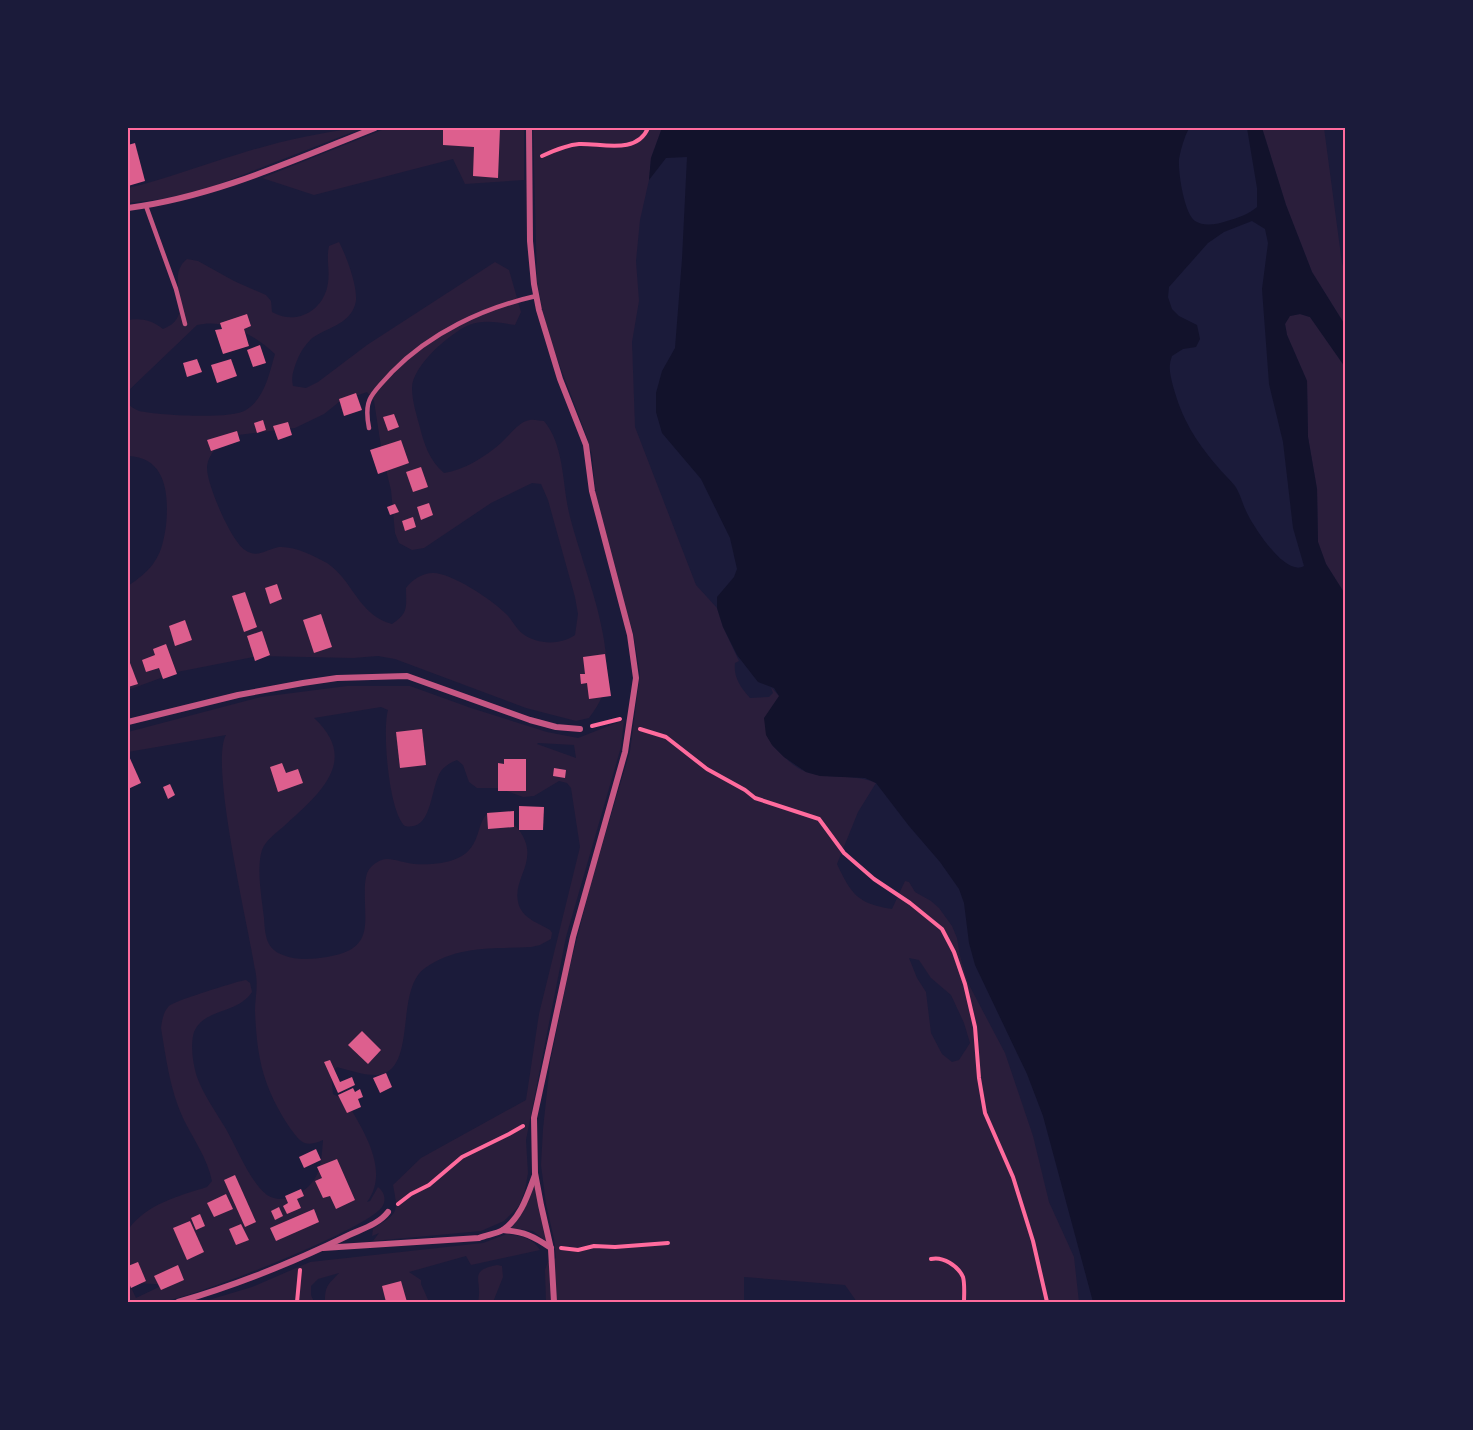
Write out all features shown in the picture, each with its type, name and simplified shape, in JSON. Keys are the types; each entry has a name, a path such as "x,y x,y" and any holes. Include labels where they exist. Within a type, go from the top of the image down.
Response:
{"street":[{"path":"128,208 193,196 235,183 375,128"},
{"path":"529,128 530,241 536,296 544,333 586,445 592,491 630,635 636,678 625,752 573,937 534,1118 535,1173 551,1249 554,1302"},
{"path":"128,722 238,695 303,683 337,678 407,676 530,720 556,727 580,729"},
{"path":"503,1230 517,1216 527,1198 535,1173"},
{"path":"178,1302 230,1286 324,1248 378,1221 388,1212"},
{"path":"324,1248 479,1238 503,1230 523,1232 551,1249"}],"lane":[{"path":"146,206 186,324"},
{"path":"369,428 367,417 370,398 409,355 435,337 488,310 511,301 536,296"}],"path":[{"path":"530,166 542,156 568,146 579,144 603,147 633,143 639,140 648,128"},
{"path":"580,729 615,719 630,718 638,728 666,737 707,769 755,798 819,819 844,853 874,879 910,903 942,929 954,952 972,1017 985,1113 1013,1177 1034,1241 1047,1302"},
{"path":"388,1212 411,1194 429,1185 462,1157 509,1134 534,1118"},
{"path":"551,1249 578,1250 594,1246 615,1247 668,1243"},
{"path":"297,1302 299,1272 305,1256"},
{"path":"931,1259 937,1257 951,1263 963,1278 964,1302"}],"shaded area":[{"path":"363,128 207,189 163,199 128,203 128,188 268,146 312,135"},
{"path":"387,128 524,128 524,180 465,184 453,159 314,195 262,178"},
{"path":"533,128 662,128 651,158 649,180 640,220 636,261 639,301 632,342 635,427 696,585 717,608 739,661 735,663 738,682 750,698 769,697 773,693 771,687 779,696 772,745 792,764 806,772 823,776 859,778 876,783 858,812 837,864 847,883 863,900 892,909 905,881 909,882 915,892 939,908 952,926 968,983 1005,1053 1033,1136 1049,1202 1074,1257 1079,1302 857,1302 845,1285 744,1277 744,1302 546,1302 545,1270 548,1262 556,1258 541,1165 550,1063 569,970 592,879 630,751 640,674 633,632 596,497 592,455 550,340 537,282","holes":["909,958 919,960 931,978 951,995 964,1023 970,1043 959,1060 952,1062 942,1054 931,1033 926,992"]},
{"path":"662,128 1189,128 1179,159 1182,192 1191,217 1199,223 1211,224 1239,217 1257,207 1257,188 1247,128 1262,128 1286,205 1312,272 1345,325 1345,367 1310,317 1300,314 1290,316 1285,324 1287,335 1307,381 1308,437 1317,489 1318,542 1326,564 1345,594 1345,1302 1093,1302 1043,1116 1027,1074 975,965 969,943 964,903 959,889 876,783 865,778 820,776 806,772 784,757 772,745 766,735 764,718 779,696 774,688 758,682 737,655 723,627 717,608 717,597 734,577 737,569 730,538 701,479 662,433 656,412 656,393 662,371 675,348 687,157 666,158 649,180 651,158","holes":["1252,221 1265,229 1268,243 1262,289 1269,384 1283,442 1293,528 1304,566 1297,568 1280,559 1264,541 1248,515 1235,486 1196,438 1181,409 1170,371 1172,356 1183,349 1196,347 1200,339 1197,325 1179,316 1172,309 1168,297 1169,287 1208,243 1224,232"]},
{"path":"1262,128 1324,128 1345,272 1345,325 1312,272 1286,205"},
{"path":"339,242 342,248 354,282 355,305 352,312 342,322 317,335 306,344 294,369 293,386 306,388 318,382 367,345 495,262 509,270 521,312 515,325 480,322 469,325 452,335 433,351 418,370 412,388 413,402 428,451 434,463 444,473 467,466 481,458 526,421 544,421 551,431 562,467 567,505 598,613 606,652 606,685 600,702 589,718 576,721 526,708 395,659 378,656 353,658 259,656 177,672 128,690 128,586 146,572 161,549 166,526 167,503 163,480 158,471 151,463 141,458 128,456 128,404 139,411 161,414 210,416 238,413 246,410 258,399 275,354 258,340 239,330 218,324 197,325 128,391 128,320 146,320 163,329 173,323 180,308 178,274 181,265 187,259 198,261 266,295 271,301 272,312 290,317 308,313 321,301 325,293 328,283 329,246","holes":["367,392 374,401 382,453 391,490 395,533 399,543 412,550 424,548 491,503 532,483 541,484 548,500 575,597 578,614 575,635 556,642 542,642 529,638 491,601 461,582 433,573 425,574 411,582 406,588 404,613 392,624 371,613 336,570 322,560 291,548 279,547 254,554 239,545 221,512 208,476 208,463 218,446 230,436 295,428 324,414 339,402"]},
{"path":"1300,314 1310,317 1345,367 1345,594 1326,564 1318,542 1317,489 1308,437 1307,381 1287,335 1285,324 1289,316"},
{"path":"347,686 410,686 547,732 578,738 624,720 621,747 566,937 526,1140 528,1173 519,1206 504,1221 481,1231 373,1241 379,1233 372,1236 373,1229 387,1220 396,1208 393,1185 421,1158 526,1100 539,1014 580,847 571,788 567,783 559,781 534,796 523,797 498,788 477,788 469,782 463,765 457,760 448,764 441,771 426,815 421,822 414,826 405,826 399,818 388,771 386,720 388,710 381,707 314,718 328,734 334,749 334,763 329,777 309,803 268,840 260,857 260,884 265,930 273,949 289,957 305,959 327,957 354,948 364,932 365,884 371,867 385,859 425,864 442,863 458,858 471,847 482,821 490,812 506,817 523,837 527,848 527,858 518,887 517,897 520,908 529,918 550,930 551,939 531,947 489,948 463,952 450,955 425,968 416,979 410,993 402,1045 398,1059 390,1070 373,1075 337,1067 331,1073 333,1094 348,1104 372,1152 376,1178 367,1202 370,1201 378,1187 384,1196 382,1207 369,1218 345,1231 240,1277 156,1303 128,1302 128,1281 136,1298 159,1287 171,1285 136,1283 128,1275 128,1230 135,1221 154,1207 207,1187 212,1181 203,1156 183,1118 172,1085 161,1028 164,1014 169,1006 237,982 246,980 250,983 252,992 246,999 205,1019 194,1032 192,1054 197,1077 249,1173 267,1195 283,1199 302,1192 314,1180 320,1166 323,1140 308,1144 294,1133 273,1099 263,1072 255,1011 256,975 226,813 222,752 226,735 128,752 128,732 261,697","holes":["538,743 574,745 576,758 537,744"]},
{"path":"535,1185 547,1242 533,1231 510,1228 522,1213"},
{"path":"507,1234 530,1240 540,1250 471,1265 466,1256 409,1272 421,1280 429,1302 325,1302 328,1286 339,1273 318,1279 311,1286 314,1302 202,1302 252,1287 310,1262 483,1243"},
{"path":"502,1266 503,1277 493,1302 478,1302 479,1273 488,1267"}],"building":[{"path":"443,128 500,128 498,178 473,176 474,147 443,145"},
{"path":"135,143 145,181 128,186 128,145"},
{"path":"247,314 251,326 244,329 249,346 223,354 215,330 222,329 220,323"},
{"path":"260,345 266,363 253,367 247,350"},
{"path":"197,359 202,372 187,377 183,363"},
{"path":"231,359 237,376 217,383 211,365"},
{"path":"356,393 362,410 344,416 339,399"},
{"path":"394,414 399,427 388,431 383,417"},
{"path":"263,420 266,430 257,433 254,423"},
{"path":"288,422 292,435 278,440 273,426"},
{"path":"237,431 240,441 211,451 207,440"},
{"path":"401,440 409,463 378,474 370,450"},
{"path":"421,467 428,487 413,492 406,472"},
{"path":"429,503 433,515 421,520 417,507"},
{"path":"395,504 399,512 390,515 387,507"},
{"path":"413,517 416,527 405,531 402,521"},
{"path":"277,584 282,599 270,604 265,588"},
{"path":"245,592 257,627 244,632 232,596"},
{"path":"321,614 332,647 314,653 303,620"},
{"path":"185,620 192,640 175,646 169,626"},
{"path":"262,631 270,655 255,661 247,636"},
{"path":"166,644 177,674 163,679 159,668 146,672 142,660 155,655 153,649"},
{"path":"605,654 611,696 589,699 587,683 581,684 580,674 585,674 583,657"},
{"path":"130,663 138,684 128,687 128,664"},
{"path":"422,729 426,765 400,768 396,732"},
{"path":"128,754 141,783 128,789"},
{"path":"504,759 526,759 526,791 498,791 498,763 504,764"},
{"path":"282,763 286,773 298,769 303,783 278,792 270,767"},
{"path":"554,768 566,770 565,778 553,776"},
{"path":"170,784 175,795 168,799 163,787"},
{"path":"519,806 544,807 543,830 519,830"},
{"path":"514,811 514,827 488,829 487,813"},
{"path":"362,1031 381,1050 368,1064 348,1045"},
{"path":"330,1060 340,1082 352,1077 355,1085 338,1093 324,1062"},
{"path":"386,1073 392,1087 380,1093 373,1078"},
{"path":"353,1088 355,1092 360,1089 363,1097 358,1099 361,1107 347,1113 338,1095"},
{"path":"316,1149 321,1160 304,1168 299,1157"},
{"path":"337,1159 355,1200 336,1209 330,1196 323,1198 315,1181 322,1178 317,1167"},
{"path":"235,1175 256,1222 245,1227 224,1180"},
{"path":"301,1189 304,1196 297,1199 301,1208 287,1214 283,1206 288,1203 285,1196"},
{"path":"226,1194 233,1209 214,1217 207,1203"},
{"path":"279,1207 283,1216 275,1220 271,1211"},
{"path":"314,1209 319,1222 276,1241 270,1228"},
{"path":"200,1214 205,1226 196,1230 191,1218"},
{"path":"190,1221 204,1252 187,1260 173,1228"},
{"path":"241,1224 249,1240 236,1245 229,1229"},
{"path":"138,1262 146,1281 131,1288 128,1281 128,1266"},
{"path":"178,1265 184,1280 161,1290 154,1276"},
{"path":"401,1281 407,1302 386,1302 382,1286"}]}
